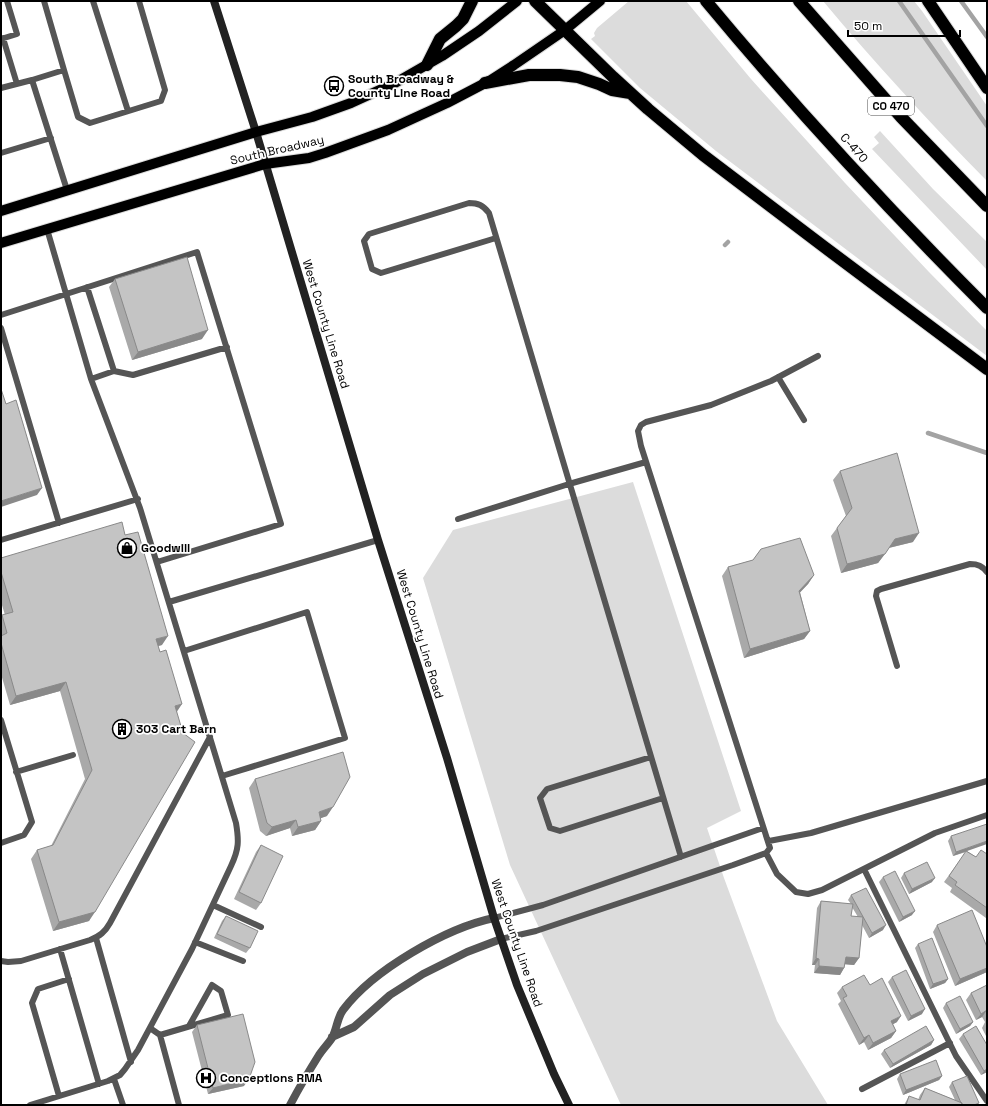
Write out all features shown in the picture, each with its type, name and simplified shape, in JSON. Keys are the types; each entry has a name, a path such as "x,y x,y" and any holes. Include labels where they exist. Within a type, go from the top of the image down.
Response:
{"highway":[{"path":"427,65 440,39 463,19 472,1"},
{"path":"535,1 630,93 691,145 987,369"},
{"name":"C-470","path":"706,1 790,99 859,175 987,308"},
{"name":"CO 470","path":"799,1 901,116 987,206"},
{"path":"928,1 987,88"},
{"path":"486,83 529,75 553,74 578,77 612,90 630,93"}],"main road":[{"name":"West County Line Road","path":"214,1 256,132 378,540 447,758 494,918 517,985 554,1074 569,1105"},
{"name":"South Broadway","path":"1,211 256,132 312,117 351,103 395,83 427,65 468,39 517,1"},
{"name":"South Broadway","path":"1,243 265,164 309,158 344,147 388,130 486,83 565,30 600,1"}],"street":[{"path":"290,1105 308,1072 332,1037 342,1012 351,1000 395,963 425,945 458,930 494,918"},
{"path":"332,1037 354,1027 390,996 423,974 467,952 501,939"}],"lane":[{"path":"7,1 17,34 2,38 17,84"},
{"path":"44,1 78,117 90,123 161,101 165,90 139,1"},
{"path":"92,1 128,111"},
{"path":"1,88 64,70"},
{"path":"32,80 67,190"},
{"path":"1,153 50,138"},
{"path":"496,238 381,273 372,268 364,241 369,234 469,203 477,203 484,206 489,213 681,857"},
{"path":"32,1105 114,1079 120,1075 131,1062 195,942 237,854 238,845 236,823 138,499 91,379 47,229"},
{"path":"1,315 197,252 281,524 157,562"},
{"path":"87,287 114,371"},
{"path":"1,328 59,523"},
{"path":"91,379 114,371 133,375 227,348"},
{"path":"501,939 536,931 733,865 766,852 770,848 646,462 638,431 646,422 711,405 778,377 818,356"},
{"path":"778,377 804,420"},
{"path":"458,519 569,484 646,462"},
{"path":"1,540 138,499"},
{"path":"169,602 378,540"},
{"path":"896,666 876,596 877,591 970,564 976,564 983,567 987,572"},
{"path":"184,652 308,612 345,738 222,776"},
{"path":"1,720 32,822 24,835 1,843"},
{"path":"1,962 21,961 96,938 103,933 110,923 210,738"},
{"path":"16,772 73,755"},
{"path":"651,757 547,789 540,798 550,828 560,831 663,798"},
{"path":"769,842 811,833 987,781"},
{"path":"766,852 777,874 796,892 808,894 822,890 935,833 987,815"},
{"path":"494,918 543,905 763,828"},
{"path":"864,869 956,1056 987,1101"},
{"path":"213,905 261,927"},
{"path":"96,938 131,1062"},
{"path":"195,942 243,961"},
{"path":"60,949 98,1084"},
{"path":"59,1096 32,1003 38,990 69,979"},
{"path":"160,1035 228,1015 221,991 212,985 189,1026"},
{"path":"150,1028 160,1035 179,1105"},
{"path":"862,1089 950,1043"},
{"path":"114,1079 123,1105"}],"shaded area":[{"path":"629,1 686,1 751,79 845,183 987,331 987,356 716,151 640,88 591,39 595,36 594,33 597,28"},
{"path":"823,1 914,1 987,106 987,181 903,92"},
{"path":"880,131 933,189 987,242 987,270 872,149 879,143 874,137"},
{"path":"633,482 741,811 707,828 777,1021 828,1105 621,1105 510,865 423,578 453,530"}],"building":[{"path":"187,257 208,330 138,352 115,279"},
{"path":"1,389 6,404 16,400 42,488 1,501"},
{"path":"897,453 919,533 895,539 885,554 847,564 837,528 852,508 840,471"},
{"name":"303 Cart Barn","path":"122,522 125,535 138,532 168,636 156,639 160,652 166,650 182,704 175,706 183,733 195,742 95,912 59,922 37,850 53,845 92,770 66,682 16,696 1,643 1,636 7,633 2,615 13,612 1,572 1,558"},
{"path":"800,538 814,575 799,591 810,631 750,649 728,567 753,560 761,549"},
{"path":"343,752 350,777 333,807 319,812 321,821 298,827 296,820 272,827 267,823 255,779"},
{"path":"987,824 987,841 956,852 951,836"},
{"path":"261,845 283,856 261,903 239,892"},
{"path":"981,850 987,854 987,908 955,885 957,882 949,876 966,851 976,857"},
{"path":"927,862 935,878 912,889 904,873"},
{"path":"895,871 915,911 903,917 883,877"},
{"path":"866,888 886,925 872,933 851,895"},
{"path":"821,901 853,904 851,916 863,917 859,958 846,957 844,968 819,966 819,959 816,958"},
{"path":"972,910 987,947 987,968 960,979 937,925"},
{"path":"226,916 258,931 250,948 217,934"},
{"path":"932,938 948,979 933,984 918,944"},
{"path":"906,970 925,1009 911,1016 892,977"},
{"path":"864,975 870,985 882,978 901,1016 891,1021 896,1031 873,1043 869,1035 864,1038 843,998 847,996 842,987"},
{"path":"987,985 987,1010 981,1014 971,993"},
{"path":"960,996 973,1022 960,1029 946,1003"},
{"path":"243,1014 255,1062 249,1079 213,1088 197,1025"},
{"path":"926,1026 934,1040 893,1064 884,1050"},
{"path":"976,1026 987,1045 987,1069 984,1071 963,1034"},
{"path":"936,1060 942,1076 906,1090 900,1074"},
{"path":"967,1076 979,1103 974,1105 962,1105 952,1082"},
{"path":"925,1088 962,1103 961,1105 906,1105 909,1096 920,1100"}],"waterway":[{"path":"899,1 987,126"},
{"path":"961,1 987,37"},
{"path":"725,245 728,242"},
{"path":"928,433 987,453"}],"place":[{"name":"South Broadway & County Line Road","path":"334,86"},
{"name":"Goodwill","path":"127,548"},
{"name":"303 Cart Barn","path":"122,729"},
{"name":"Conceptions RMA","path":"206,1078"}]}
